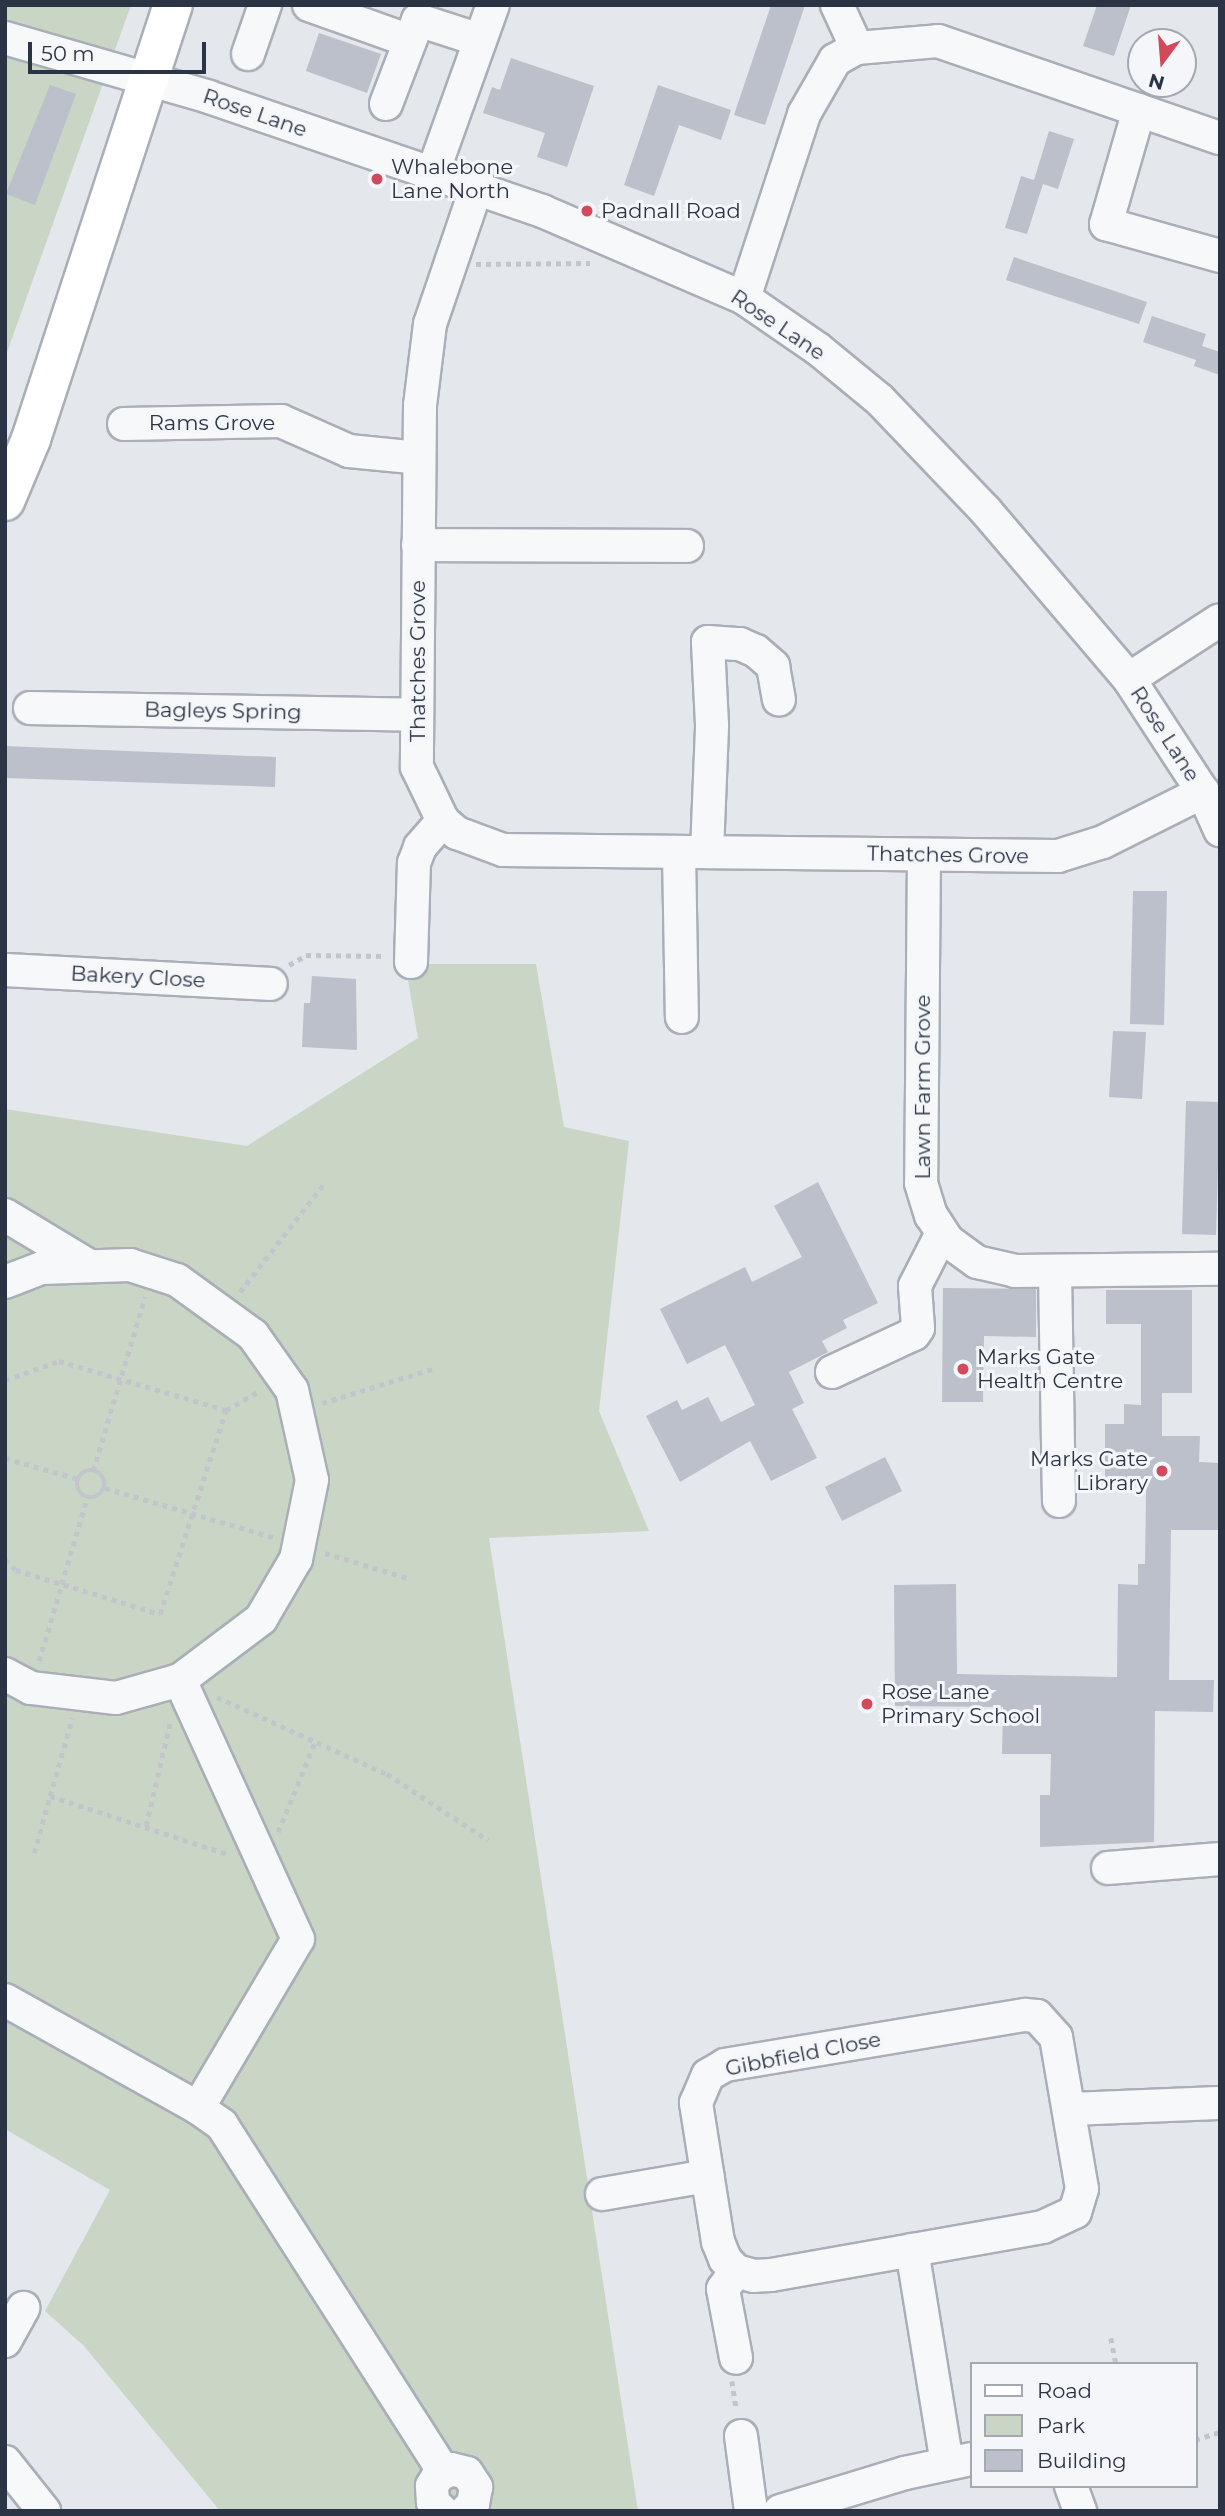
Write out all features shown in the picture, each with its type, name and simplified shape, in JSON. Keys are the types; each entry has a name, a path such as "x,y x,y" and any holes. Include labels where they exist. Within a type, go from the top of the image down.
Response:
{"main road":[{"path":"5,501 31,439 173,5"}],"street":[{"path":"248,54 265,5"},
{"path":"309,5 417,22 480,40"},
{"path":"432,175 493,5"},
{"path":"837,5 857,48"},
{"path":"386,104 417,22"},
{"name":"Rose Lane","path":"5,38 150,78 476,189 634,247 744,298 818,349 880,400 986,512 1129,679 1202,792 1220,830"},
{"path":"744,298 804,114 835,60 857,48 938,41 1220,138"},
{"path":"1139,110 1106,224 1220,256"},
{"name":"Thatches Grove","path":"476,189 449,264 423,360 419,458 417,767 443,821 476,843 503,850 1058,856 1103,842 1202,792"},
{"name":"Rams Grove","path":"124,424 281,421 349,451 419,458"},
{"path":"418,545 687,546"},
{"path":"1129,679 1220,620"},
{"path":"682,1017 693,852 712,725 708,642 740,644 756,651 773,666 779,699"},
{"name":"Bagleys Spring","path":"30,708 416,715"},
{"path":"410,958 414,863 420,847 443,821"},
{"name":"Lawn Farm Grove","path":"924,855 921,1184 943,1233 977,1262 1015,1271 1220,1269"},
{"name":"Bakery Close","path":"5,970 275,976"},
{"path":"5,1216 91,1266"},
{"path":"832,1372 914,1334 918,1328 915,1286 943,1233"},
{"path":"5,1282 42,1268 130,1265 177,1280 253,1335 292,1390 312,1480 296,1559 261,1619 180,1680 116,1698 18,1681"},
{"path":"1055,1272 1059,1502"},
{"path":"180,1680 298,1939 198,2108"},
{"path":"1108,1868 1220,1859"},
{"path":"5,2000 198,2108 222,2125 443,2472"},
{"name":"Gibbfield Close","path":"1037,2016 1056,2038 1082,2189 1075,2212 1043,2227 754,2276 736,2270 718,2242 707,2176 698,2090 708,2075 735,2063 1037,2016"},
{"path":"1069,2109 1220,2103"},
{"path":"602,2194 707,2176"},
{"path":"780,2511 959,2461 912,2250"},
{"path":"736,2270 723,2288 736,2358"},
{"path":"5,2341 23,2308"},
{"path":"741,2436 751,2511"},
{"path":"5,2462 44,2511"},
{"path":"442,2511 431,2494 433,2482 443,2472 459,2470 473,2480 476,2496 467,2511"},
{"path":"1072,2488 1080,2511"}],"path":[{"path":"464,264 594,262"},
{"path":"275,976 306,955 410,958"},
{"path":"224,1314 323,1185"},
{"path":"5,1458 78,1479 93,1471 153,1272"},
{"path":"5,1380 59,1362 226,1410"},
{"path":"297,1411 435,1368"},
{"path":"5,1559 16,1570 160,1614 226,1410 283,1377"},
{"path":"93,1471 103,1478 105,1488"},
{"path":"78,1479 79,1492 87,1498 98,1496 105,1488"},
{"path":"105,1488 411,1579"},
{"path":"18,1681 62,1584 87,1498"},
{"path":"146,1826 180,1680 387,1774 488,1840"},
{"path":"34,1853 79,1693"},
{"path":"50,1796 265,1866 315,1742"},
{"path":"1111,2338 1116,2362"},
{"path":"736,2358 730,2369 741,2436"},
{"path":"1197,2439 1220,2432"}],"green space":[{"path":"5,5 131,5 5,358"},
{"path":"420,964 536,964 564,1127 629,1141 599,1411 649,1531 489,1538 638,2511 220,2511 84,2346 45,2311 110,2190 5,2129 5,1109 247,1146 418,1038 406,969"}],"building":[{"path":"771,5 805,5 765,125 734,115"},
{"path":"1097,5 1131,5 1114,56 1083,46"},
{"path":"319,33 381,54 367,93 306,71"},
{"path":"511,58 594,86 567,167 537,157 545,133 483,113 492,87 500,90"},
{"path":"50,85 76,94 35,205 6,194"},
{"path":"658,85 731,110 721,140 679,125 654,196 624,185"},
{"path":"1049,131 1074,139 1058,189 1043,184 1027,234 1005,228 1021,176 1034,180"},
{"path":"1014,257 1147,302 1139,324 1006,280"},
{"path":"1152,316 1206,334 1202,346 1220,352 1220,375 1194,366 1196,360 1143,342"},
{"path":"5,746 276,757 275,787 5,778"},
{"path":"1133,891 1167,891 1164,1025 1130,1024"},
{"path":"312,976 356,979 357,1050 302,1047 304,1003 310,1003"},
{"path":"1113,1031 1146,1032 1142,1099 1109,1097"},
{"path":"1186,1101 1220,1102 1216,1235 1182,1234"},
{"path":"818,1182 878,1303 843,1320 847,1328 822,1341 828,1352 789,1372 804,1403 792,1409 817,1458 771,1481 750,1441 680,1482 646,1416 677,1400 682,1410 708,1397 721,1422 755,1405 725,1345 687,1364 660,1309 745,1267 752,1282 802,1257 774,1206"},
{"name":"Marks Gate Health Centre","path":"943,1288 1036,1289 1036,1337 984,1336 983,1402 942,1402"},
{"path":"1106,1290 1192,1290 1192,1393 1162,1393 1162,1436 1200,1436 1199,1462 1220,1463 1220,1530 1171,1530 1169,1680 1214,1680 1213,1712 1155,1711 1154,1842 1040,1847 1040,1795 1050,1795 1051,1754 1002,1754 1003,1707 895,1706 894,1585 956,1584 957,1674 1117,1677 1118,1584 1138,1585 1138,1564 1145,1564 1146,1493 1144,1479 1105,1479 1105,1424 1124,1424 1124,1404 1141,1405 1141,1324 1106,1324"},
{"path":"885,1457 902,1491 842,1521 825,1487"}],"place":[{"name":"Whalebone Lane North","path":"377,179"},
{"name":"Padnall Road","path":"587,211"},
{"name":"Marks Gate Health Centre","path":"963,1369"},
{"name":"Marks Gate Library","path":"1162,1471"},
{"name":"Rose Lane Primary School","path":"867,1704"}]}
